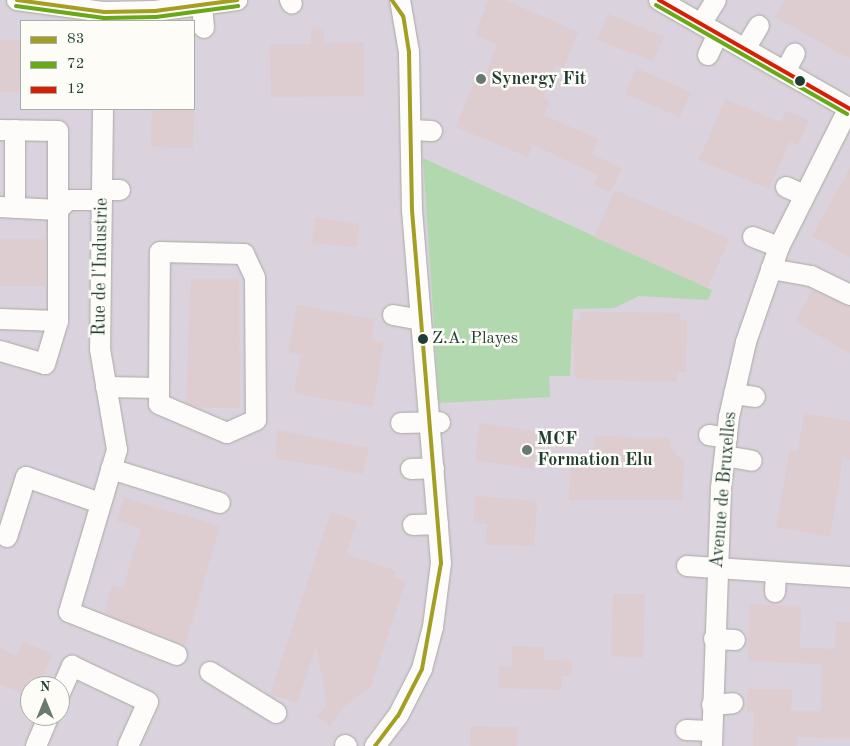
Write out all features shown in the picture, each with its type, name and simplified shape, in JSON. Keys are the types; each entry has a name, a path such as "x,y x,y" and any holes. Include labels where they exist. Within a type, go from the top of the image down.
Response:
{"street":[{"path":"17,0 79,5 104,16 237,0"},
{"path":"659,0 710,29 750,58 785,72 849,109"},
{"path":"708,55 710,29 716,0"},
{"path":"202,5 204,28"},
{"path":"376,746 398,716 422,669 433,626 441,563 442,513 434,468 435,421 420,320 411,130 398,5"},
{"path":"750,58 758,26"},
{"path":"785,72 795,53"},
{"name":"Avenue de Bruxelles","path":"712,738 720,443 746,342 779,247 799,217 804,195 849,109"},
{"name":"Rue de l'Industrie","path":"103,110 108,193 100,349 117,450 69,612 177,655"},
{"path":"0,351 45,364 58,321 58,210 58,131 8,130 8,208 58,210 68,200 108,193"},
{"path":"411,130 432,131"},
{"path":"786,187 804,195"},
{"path":"754,237 779,247"},
{"path":"160,252 244,254 255,278 256,420 227,433 159,404 159,388 160,252"},
{"path":"771,269 812,276 850,295"},
{"path":"393,315 420,320"},
{"path":"0,319 58,321"},
{"path":"106,387 159,388"},
{"path":"734,394 754,396"},
{"path":"401,423 435,421"},
{"path":"720,443 752,461"},
{"path":"412,468 434,468"},
{"path":"111,469 220,503"},
{"path":"8,537 26,477 100,503"},
{"path":"413,525 442,513"},
{"path":"687,566 776,583 824,582 850,577"},
{"path":"714,639 735,640"},
{"path":"67,676 72,666 148,702 128,746"},
{"path":"210,672 276,713"},
{"path":"712,705 733,703"},
{"path":"36,746 45,726"},
{"path":"686,730 712,738"}],"shaded area":[{"path":"0,0 850,0 850,746 0,746"}],"green space":[{"path":"423,158 712,290 708,300 639,296 614,308 573,309 570,376 549,376 550,397 439,403"}],"building":[{"path":"488,0 505,0 578,32 564,68 555,65 543,98 550,101 544,115 598,139 592,154 622,169 610,192 594,185 598,175 533,145 528,157 456,127 478,73 485,76 497,44 475,35"},
{"path":"784,0 850,0 850,59 775,17"},
{"path":"608,14 664,37 653,61 597,40"},
{"path":"324,28 324,43 364,42 364,96 271,97 270,44 311,44 311,29"},
{"path":"0,40 20,40 20,92 0,92"},
{"path":"636,68 691,92 680,117 625,94"},
{"path":"725,99 781,122 786,111 809,120 798,145 790,141 769,189 699,160"},
{"path":"152,110 194,110 193,148 151,147"},
{"path":"850,168 850,257 812,236"},
{"path":"615,190 729,239 708,288 594,237"},
{"path":"315,217 359,224 357,247 312,243"},
{"path":"0,239 45,239 45,286 0,286"},
{"path":"191,279 239,279 240,408 197,407 186,403"},
{"path":"813,290 850,307 850,353 795,322"},
{"path":"297,305 375,319 371,340 384,342 373,407 294,393 301,354 288,352"},
{"path":"581,312 680,313 680,319 687,320 686,372 678,372 677,382 575,379 572,321 580,321"},
{"path":"804,413 850,421 850,460 843,458 830,537 776,527 790,450 798,451"},
{"path":"480,423 539,432 533,469 475,460"},
{"path":"277,430 369,448 363,474 276,458"},
{"path":"595,436 670,438 670,448 684,462 682,500 569,500 571,456 593,457"},
{"path":"475,496 537,501 534,546 486,545 487,524 473,523"},
{"path":"124,498 220,526 185,645 104,613 112,585 123,588 141,528 117,521"},
{"path":"331,512 357,521 346,554 396,571 394,577 406,581 371,686 344,707 330,726 317,717 327,703 316,646 297,703 270,694"},
{"path":"613,594 645,594 643,658 611,656"},
{"path":"750,604 801,606 800,648 835,649 836,622 850,622 850,739 797,737 797,746 753,746 754,711 747,711 748,689 792,690 791,711 821,711 822,664 748,661"},
{"path":"23,642 52,654 43,676 20,676 20,692 0,684 0,648 17,656"},
{"path":"512,646 544,647 544,660 572,661 572,676 562,676 561,690 498,688 499,666 512,667"},
{"path":"471,726 518,727 517,746 470,746"}],"transit line":[{"name":"83","path":"17,0 104,12 155,11 237,0"},
{"name":"83","path":"375,746 398,716 422,669 441,563 412,210 409,52 403,16 392,0"},
{"name":"12","path":"659,0 850,109"},
{"name":"72","path":"656,5 847,114"},
{"name":"72","path":"16,6 104,18 156,17 238,6"}],"place":[{"name":"Synergy Fit","path":"481,79"},
{"name":"Z.A. Playes","path":"423,339"},
{"name":"MCF Formation Elu","path":"527,450"}]}
